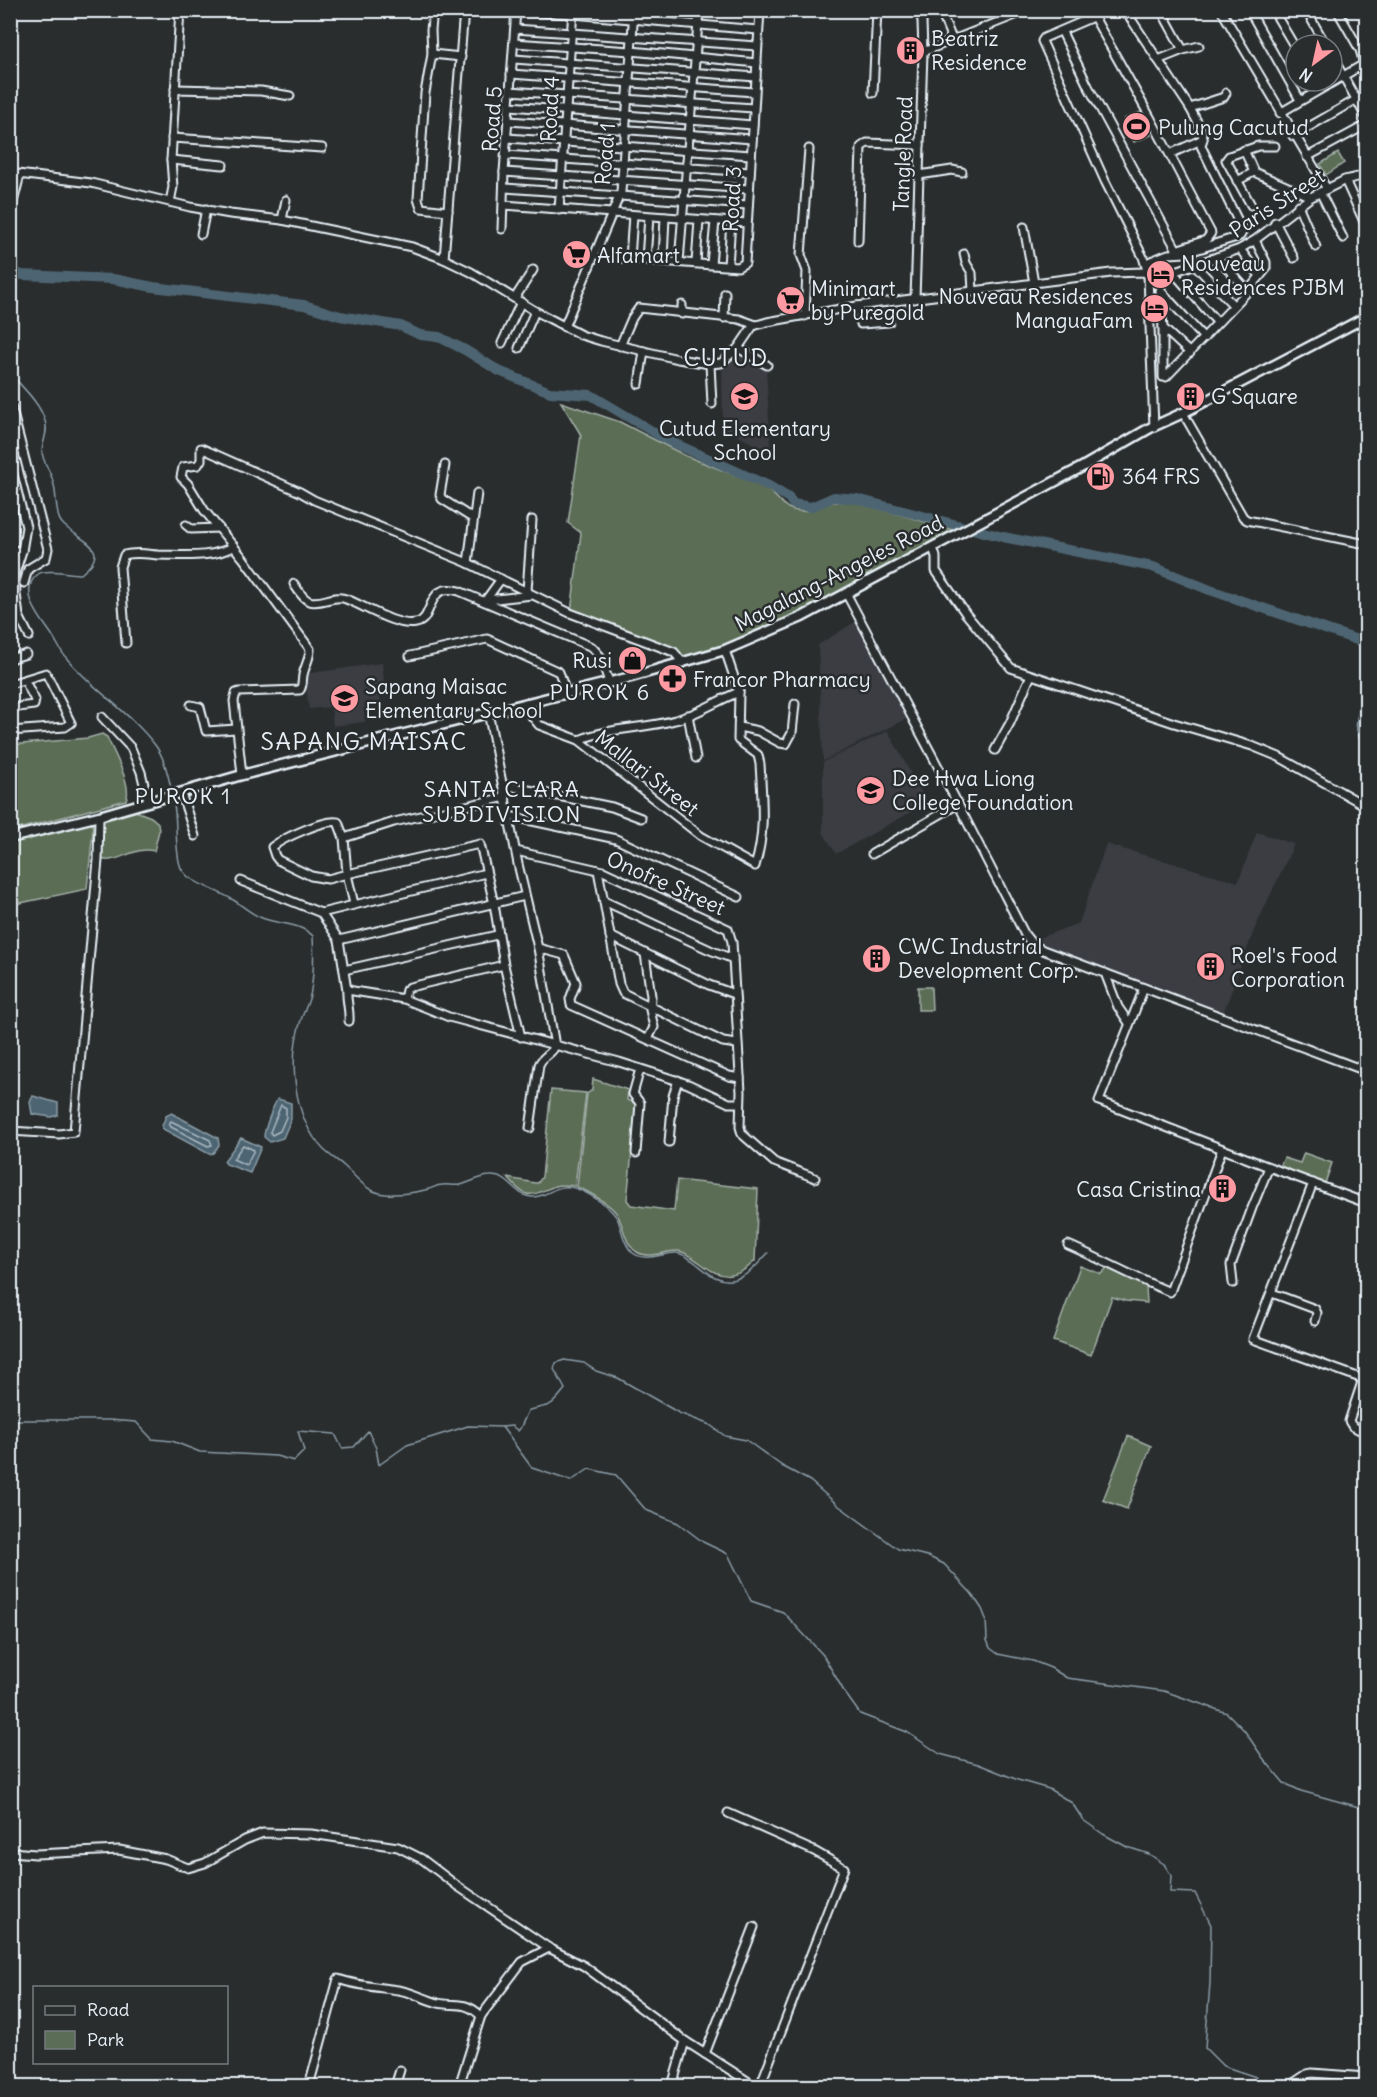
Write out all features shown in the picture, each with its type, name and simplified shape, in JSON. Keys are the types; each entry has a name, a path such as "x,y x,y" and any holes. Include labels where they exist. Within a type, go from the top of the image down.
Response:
{"main road":[{"name":"Magalang-Angeles Road","path":"10,838 99,816 242,775 683,663 725,650 796,620 1152,428 1366,317"}],"street":[{"path":"170,202 173,187 171,160 180,10"},
{"path":"433,10 432,54 425,93 418,205 421,208 448,211"},
{"path":"444,259 464,10"},
{"name":"Road 1","path":"564,327 618,196 626,130 634,10"},
{"path":"679,262 699,10"},
{"name":"Road 3","path":"728,266 740,267 745,264 760,10"},
{"path":"873,93 877,10"},
{"name":"Tangle Road","path":"915,299 923,52 922,17 919,10"},
{"path":"923,52 1028,10"},
{"path":"1109,10 1042,40 1077,121 1146,263"},
{"path":"1062,32 1088,86 1177,251 1185,253 1198,250 1240,236 1243,231 1201,146 1203,139 1201,129 1190,108 1125,10"},
{"path":"1161,10 1183,50"},
{"path":"1221,10 1307,157 1343,238"},
{"path":"1249,10 1300,100"},
{"path":"1273,10 1287,33"},
{"path":"1306,10 1319,33"},
{"path":"1337,10 1365,61 1362,66 1344,75"},
{"path":"516,11 573,12 633,20 758,30"},
{"name":"Road 5","path":"502,229 516,11"},
{"path":"942,11 952,39"},
{"name":"Road 4","path":"559,210 573,12"},
{"path":"1094,17 1170,153 1211,233 1206,240 1146,263 1142,273 1152,428"},
{"path":"515,29 758,46"},
{"path":"514,43 757,63"},
{"path":"1158,60 1198,46"},
{"path":"432,54 461,57"},
{"path":"514,59 756,77"},
{"path":"511,74 754,92"},
{"path":"1344,77 1366,117"},
{"path":"175,89 261,92 290,96"},
{"path":"510,91 753,108"},
{"path":"1190,108 1224,97 1226,93"},
{"path":"1280,113 1311,93"},
{"path":"1293,136 1366,93"},
{"path":"510,106 753,124"},
{"path":"509,121 752,139"},
{"path":"1307,157 1366,125"},
{"path":"172,138 322,148"},
{"path":"507,138 751,156"},
{"path":"1170,153 1203,139"},
{"path":"858,241 860,152 863,144 920,145"},
{"path":"1251,205 1226,160 1229,156 1258,146 1275,146"},
{"path":"805,316 807,271 801,255 809,149"},
{"path":"1244,150 1254,172 1311,197"},
{"path":"506,155 750,172"},
{"path":"171,160 223,165"},
{"path":"919,175 952,170 962,172"},
{"path":"504,172 749,189"},
{"path":"1237,181 1254,172"},
{"path":"10,173 91,183 170,202 282,220 398,243 444,259 564,327 590,338 710,364 721,363 738,348 750,329 756,325 857,306 1111,273 1142,273"},
{"path":"10,214 20,174"},
{"name":"Paris Street","path":"1173,273 1240,249 1256,240 1275,222 1311,197 1345,180 1366,175"},
{"path":"1345,180 1366,226"},
{"path":"505,188 748,205"},
{"path":"282,220 285,200"},
{"path":"504,205 747,223"},
{"path":"1298,205 1316,247"},
{"path":"201,234 206,209"},
{"path":"630,258 633,215"},
{"path":"646,259 649,216"},
{"path":"663,260 665,218"},
{"path":"696,263 699,220"},
{"path":"711,264 715,220"},
{"path":"620,258 728,266 731,221"},
{"path":"1275,222 1294,258"},
{"path":"1024,227 1034,283"},
{"path":"1217,322 1173,273 1162,283 1160,291 1163,377 1166,378 1260,276 1266,266 1256,240"},
{"path":"1240,249 1260,276"},
{"path":"964,254 972,273 973,292"},
{"path":"1217,257 1248,291"},
{"path":"1194,264 1233,305"},
{"path":"502,343 518,300 533,270"},
{"path":"1160,291 1204,338"},
{"path":"724,318 725,293"},
{"path":"682,305 682,314"},
{"path":"857,306 861,324 889,322"},
{"path":"620,346 632,318 639,309 745,320 756,325"},
{"path":"519,348 536,311"},
{"path":"1163,328 1190,353"},
{"path":"738,348 767,365"},
{"path":"639,384 644,351"},
{"path":"710,364 712,404"},
{"path":"10,402 48,549 46,558 28,569 24,583"},
{"path":"1183,413 1243,517 1247,520 1366,544"},
{"path":"242,775 236,729 234,700 236,693 300,690 303,687 304,671 310,656 310,649 181,477 183,467 198,465 201,460 201,448 314,500 468,563 570,613 674,652 683,663"},
{"path":"10,462 13,486 26,527 22,551 13,573 13,594 19,616 29,636"},
{"path":"445,465 440,495 442,499 472,518"},
{"path":"468,563 477,493"},
{"path":"530,593 532,520"},
{"path":"186,525 191,529 219,528"},
{"path":"126,643 120,567 124,555 135,552 156,555 220,553 234,546"},
{"path":"933,547 937,560 936,571 966,614 1010,667 1173,723 1252,746 1280,757 1366,806"},
{"path":"10,550 22,551"},
{"path":"485,601 501,579"},
{"path":"294,584 301,595 308,600 315,602 340,597 381,616 414,624 420,623 426,617 432,599 442,591 452,589 592,647 600,656 609,682"},
{"path":"485,601 530,593"},
{"path":"846,593 1020,925 1033,945 1366,1071"},
{"path":"410,657 487,639 559,672 566,693"},
{"path":"725,650 739,692 739,727 758,731 786,744 792,733 795,704"},
{"path":"10,659 26,654"},
{"path":"10,684 46,673 70,723 65,727 10,731"},
{"path":"995,750 1010,723 1030,675"},
{"path":"10,708 34,705 35,700 25,681"},
{"path":"579,740 616,729 673,721 739,692"},
{"name":"Mallari Street","path":"525,703 527,710 539,725 579,740 701,836 755,866 761,848 763,828 760,764 758,755 739,742 739,727"},
{"path":"191,705 200,707 206,731 236,729"},
{"path":"488,712 525,896 538,948 555,1046 539,1065 530,1128"},
{"path":"688,715 696,758"},
{"path":"102,717 131,748 141,772 148,801"},
{"path":"504,785 612,807 641,819"},
{"path":"179,793 195,836"},
{"path":"344,838 394,822 506,797"},
{"path":"872,854 958,804"},
{"path":"10,1131 49,1134 74,1132 98,860 99,816"},
{"path":"510,816 616,839 739,897"},
{"path":"354,904 347,874 344,838 340,825 333,821 274,845 272,849 279,860 311,876 328,879 347,874 480,844 494,904 497,935 521,1036"},
{"name":"Onofre Street","path":"516,851 598,870 726,928 730,932 733,959"},
{"path":"598,870 623,993 723,1042 737,1044"},
{"path":"321,913 486,873"},
{"path":"241,881 321,913 339,940 347,990 346,998 350,1006 349,1021"},
{"path":"339,940 525,896"},
{"path":"604,901 733,959 742,1134 774,1162 814,1178"},
{"path":"344,970 497,935"},
{"path":"610,936 709,985 734,994"},
{"path":"538,948 564,955 576,983 570,1004 729,1076 740,1078"},
{"path":"645,954 650,1010 654,1027 648,1040"},
{"path":"404,999 406,990 410,987 504,965"},
{"path":"1105,973 1118,1007 1129,1023"},
{"path":"1112,992 1127,982"},
{"path":"1144,988 1099,1101 1366,1203"},
{"path":"347,990 404,999 449,1017 678,1080 729,1103 740,1103"},
{"path":"636,1154 640,1103 633,1094 640,1069"},
{"path":"669,1142 673,1096 678,1080"},
{"path":"1068,1245 1170,1292 1222,1149"},
{"path":"1233,1283 1231,1265 1269,1167"},
{"path":"1312,1183 1253,1339 1363,1379"},
{"path":"1272,1293 1315,1309 1316,1321"},
{"path":"1366,1370 1349,1421 1352,1426 1366,1433"},
{"path":"728,1813 814,1851 844,1868 760,2086"},
{"path":"10,1852 36,1854 119,1850 166,1859 188,1868 205,1863 245,1839 263,1833 311,1834 372,1845 398,1847 422,1859 549,1948 584,1966 685,2041 754,2086"},
{"path":"705,2054 754,1927"},
{"path":"459,2086 481,2016 522,1962 549,1948"},
{"path":"309,2086 338,1979 352,1984 399,1990 440,2003 464,2004 481,2016"},
{"path":"672,2086 685,2041"},
{"path":"395,2086 400,2070"},
{"path":"1289,2086 1312,2073 1366,2077"}],"shaded area":[{"name":"Cutud Elementary School","path":"738,349 766,367 771,453 723,428 722,366"},
{"path":"858,620 908,718 823,761 818,645"},
{"name":"Sapang Maisac Elementary School","path":"382,663 385,689 379,690 382,709 364,711 365,722 333,726 331,707 309,709 304,674"},
{"name":"Dee Hwa Liong College Foundation","path":"888,731 927,803 836,854 823,832 823,762"},
{"name":"Roel's Food Corporation","path":"1257,832 1294,844 1255,928 1222,1016 1034,943 1033,940 1079,923 1106,844 1238,882"}],"green space":[{"name":"Pulung Cacutud","path":"1141,112 1151,135 1134,142 1124,119"},
{"path":"1338,153 1344,163 1326,175 1320,164"},
{"path":"561,402 620,422 686,456 763,486 785,506 793,510 807,511 832,502 853,501 957,531 783,624 683,662 571,612 581,533 568,523 581,435"},
{"path":"102,734 107,737 121,768 127,786 126,800 11,831 11,745 88,738"},
{"path":"133,810 151,817 158,823 159,831 154,851 139,851 111,860 99,858 103,819"},
{"path":"85,823 92,824 93,830 87,889 11,905 11,843"},
{"path":"918,987 931,987 932,1010 918,1010"},
{"path":"593,1079 628,1090 627,1100 637,1104 627,1200 631,1205 674,1211 677,1180 758,1189 755,1261 748,1267 734,1275 727,1275 714,1272 681,1252 647,1255 637,1252 627,1240 620,1220 611,1207 577,1187 587,1094 592,1090"},
{"path":"551,1090 586,1093 575,1186 558,1185 535,1194 525,1193 520,1191 508,1178 538,1183 542,1177"},
{"path":"1304,1153 1332,1163 1324,1186 1279,1169 1284,1158 1300,1163"},
{"path":"1080,1266 1101,1274 1108,1267 1146,1286 1147,1303 1112,1297 1091,1355 1053,1341"},
{"path":"1128,1436 1151,1446 1127,1509 1103,1500"}],"water":[{"path":"1366,696 1363,725 1366,737 1366,788 1364,788 1363,749 1357,732 1357,721"},
{"path":"33,1096 58,1103 58,1115 51,1117 32,1114 30,1102"},
{"path":"278,1099 291,1103 291,1119 283,1138 270,1142 264,1134"},
{"path":"171,1113 218,1138 219,1145 213,1153 209,1154 163,1129 166,1116"},
{"path":"241,1138 261,1147 250,1173 226,1164 224,1161"}],"waterway":[{"path":"10,270 22,275 113,279 153,287 304,305 340,316 401,326 420,335 439,337 499,371 550,392 591,395 667,440 769,486 789,498 793,504 811,507 834,497 857,499 1003,537 1153,567 1210,590 1366,643"},
{"path":"10,373 43,414 46,429 42,452 54,483 59,518 64,525 93,548 95,555 92,564 81,574 51,572 37,575 30,589 36,612 62,652 75,667 134,721 155,745 164,761 172,792"},
{"path":"173,799 179,861 187,876 230,898 258,916 302,928 313,936 314,956 310,994 301,1020 295,1053 294,1070 299,1105 313,1136 323,1149 367,1188 385,1194 406,1193 440,1185 460,1185 490,1176 502,1178 521,1193 532,1197 559,1188 572,1187 590,1195 611,1211 618,1220 625,1242 633,1253 644,1257 680,1254 723,1280 745,1275 768,1253"},
{"path":"502,1427 512,1426 518,1431 529,1410 550,1405 560,1395 565,1389 554,1369 556,1363 564,1360 584,1363 596,1371 618,1378 679,1413 710,1425 725,1436 746,1440 782,1466 810,1481 839,1506 898,1549 927,1556 944,1564 972,1594 982,1609 986,1619 987,1640 990,1648 998,1654 1033,1661 1067,1678 1164,1691 1227,1713 1244,1730 1284,1783 1301,1791 1366,1809"},
{"path":"10,1420 136,1422 152,1439 172,1441 200,1452 276,1456 294,1461 304,1451 298,1431 335,1434 342,1448 354,1447 368,1431 376,1448 379,1465 407,1445 468,1426 502,1427 532,1468 571,1481 589,1469 616,1475 646,1510 678,1523 703,1542 728,1554 751,1601 783,1612 823,1655 860,1714 907,1732 940,1754 978,1764 1018,1780 1049,1789 1072,1803 1083,1820 1103,1834 1127,1847 1149,1854 1164,1864 1171,1875 1170,1892 1195,1893 1211,1925 1210,1983 1205,2048 1223,2066 1256,2077 1264,2086"}],"place":[{"name":"Beatriz Residence","path":"910,50"},
{"name":"Pulung Cacutud","path":"1137,127"},
{"name":"Alfamart","path":"576,255"},
{"name":"Nouveau Residences PJBM","path":"1160,275"},
{"name":"Minimart by Puregold","path":"790,300"},
{"name":"Nouveau Residences ManguaFam","path":"1154,308"},
{"name":"G Square","path":"1190,396"},
{"name":"Cutud Elementary School","path":"745,397"},
{"name":"364 FRS","path":"1101,476"},
{"name":"Rusi","path":"633,660"},
{"name":"Francor Pharmacy","path":"672,679"},
{"name":"Sapang Maisac Elementary School","path":"344,698"},
{"name":"Dee Hwa Liong College Foundation","path":"871,790"},
{"name":"CWC Industrial Development Corp.","path":"877,958"},
{"name":"Roel's Food Corporation","path":"1210,967"},
{"name":"Casa Cristina","path":"1222,1189"}],"district":[{"name":"CUTUD","path":"726,357"},
{"name":"PUROK 6","path":"600,692"},
{"name":"SAPANG MAISAC","path":"364,741"},
{"name":"PUROK 1","path":"183,796"},
{"name":"SANTA CLARA SUBDIVISION","path":"502,802"}]}
